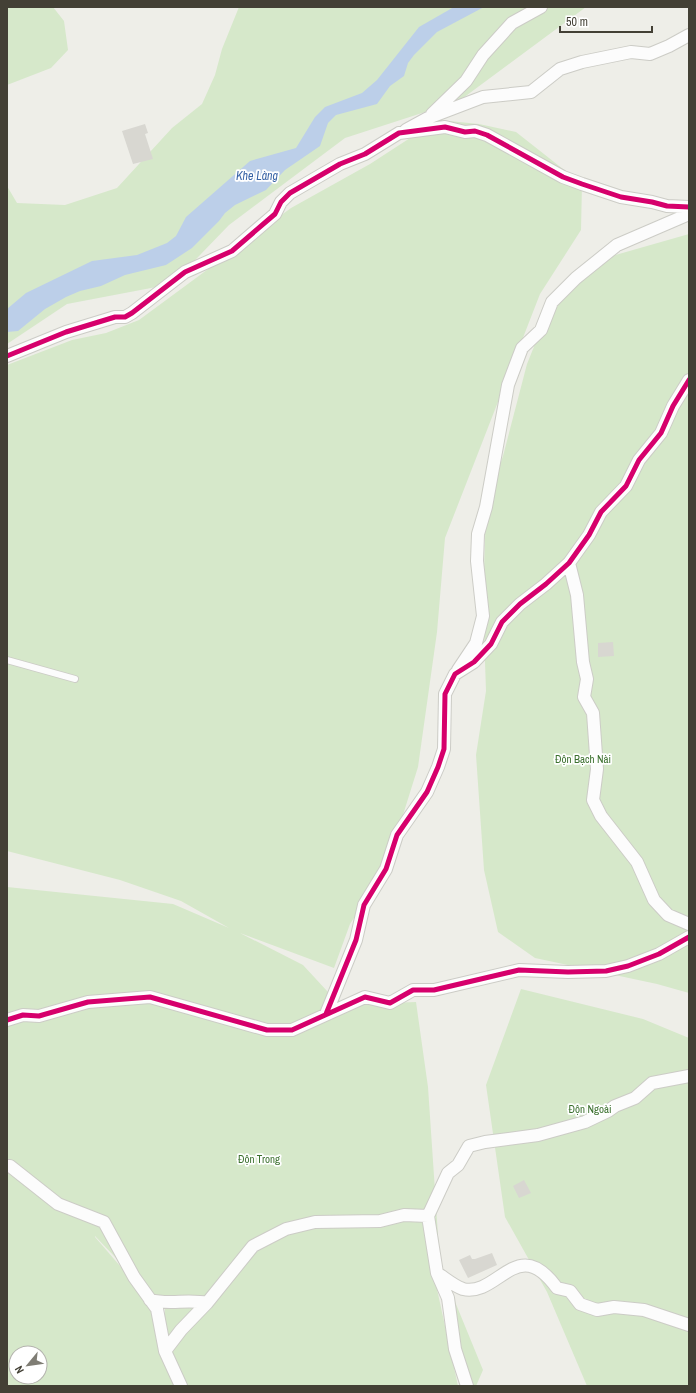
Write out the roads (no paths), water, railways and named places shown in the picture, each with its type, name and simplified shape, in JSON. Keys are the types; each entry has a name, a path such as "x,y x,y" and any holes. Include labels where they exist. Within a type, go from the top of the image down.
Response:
{"street":[{"path":"428,118 466,81 483,55 512,23 541,7"},
{"path":"7,356 66,332 116,317 126,317 185,272 232,251 275,214 281,202 290,193 340,164 365,154 399,133 428,118 482,97 531,92 560,69 631,52 650,54 689,36"},
{"path":"399,133 445,127 465,132 475,131 487,135 563,177 582,184 621,197 667,206 689,207"},
{"path":"326,1014 356,940 364,905 386,869 397,835 427,792 438,767 444,749 444,694 455,674 476,643 483,616 477,561 478,534 486,507 508,385 522,348 541,330 552,302 576,278 617,245 689,214"},
{"path":"455,674 474,662 492,644 502,622 520,604 546,584 569,563 589,536 601,512 626,486 639,460 662,433 672,406 689,380"},
{"path":"569,563 577,595 583,662 588,679 584,697 593,713 596,769 593,800 600,816 637,862 654,900 668,915 689,924"},
{"path":"7,1020 23,1015 39,1016 88,1002 150,997 268,1030 292,1030 365,998 390,1003 413,990 434,990 519,970 568,972 606,971 628,966 659,954 689,938"},
{"path":"467,1386 455,1349 448,1298 437,1273 428,1216 448,1173 458,1165 469,1146 485,1142 538,1135 585,1122 615,1106 635,1098 652,1083 689,1076"},
{"path":"7,1166 10,1166 58,1204 104,1222 134,1277 157,1309 165,1351 181,1386"},
{"path":"165,1351 181,1330 207,1303 253,1246 286,1229 315,1222 380,1221 404,1215 428,1216"},
{"path":"437,1273 464,1289 483,1287 513,1267 533,1267 549,1277 557,1288 570,1291 580,1304 597,1310 614,1307 644,1310 679,1320 689,1325"},
{"path":"150,1300 160,1303 187,1300 207,1303"}],"lane":[{"path":"7,660 75,679"}],"water":[{"name":"Khe Làng","path":"454,7 484,7 437,32 414,55 408,63 404,76 390,86 377,104 336,115 328,123 320,146 285,170 266,190 235,205 225,213 192,248 166,265 125,275 101,286 80,291 66,297 45,309 18,331 7,332 7,309 26,293 92,261 137,255 167,243 176,236 186,217 250,161 296,148 315,117 325,107 362,93 377,80 419,27"}],"park label":[{"name":"Độn Bạch Nài","path":"583,759"},
{"name":"Độn Ngoài","path":"590,1109"},
{"name":"Độn Trong","path":"259,1159"}]}
